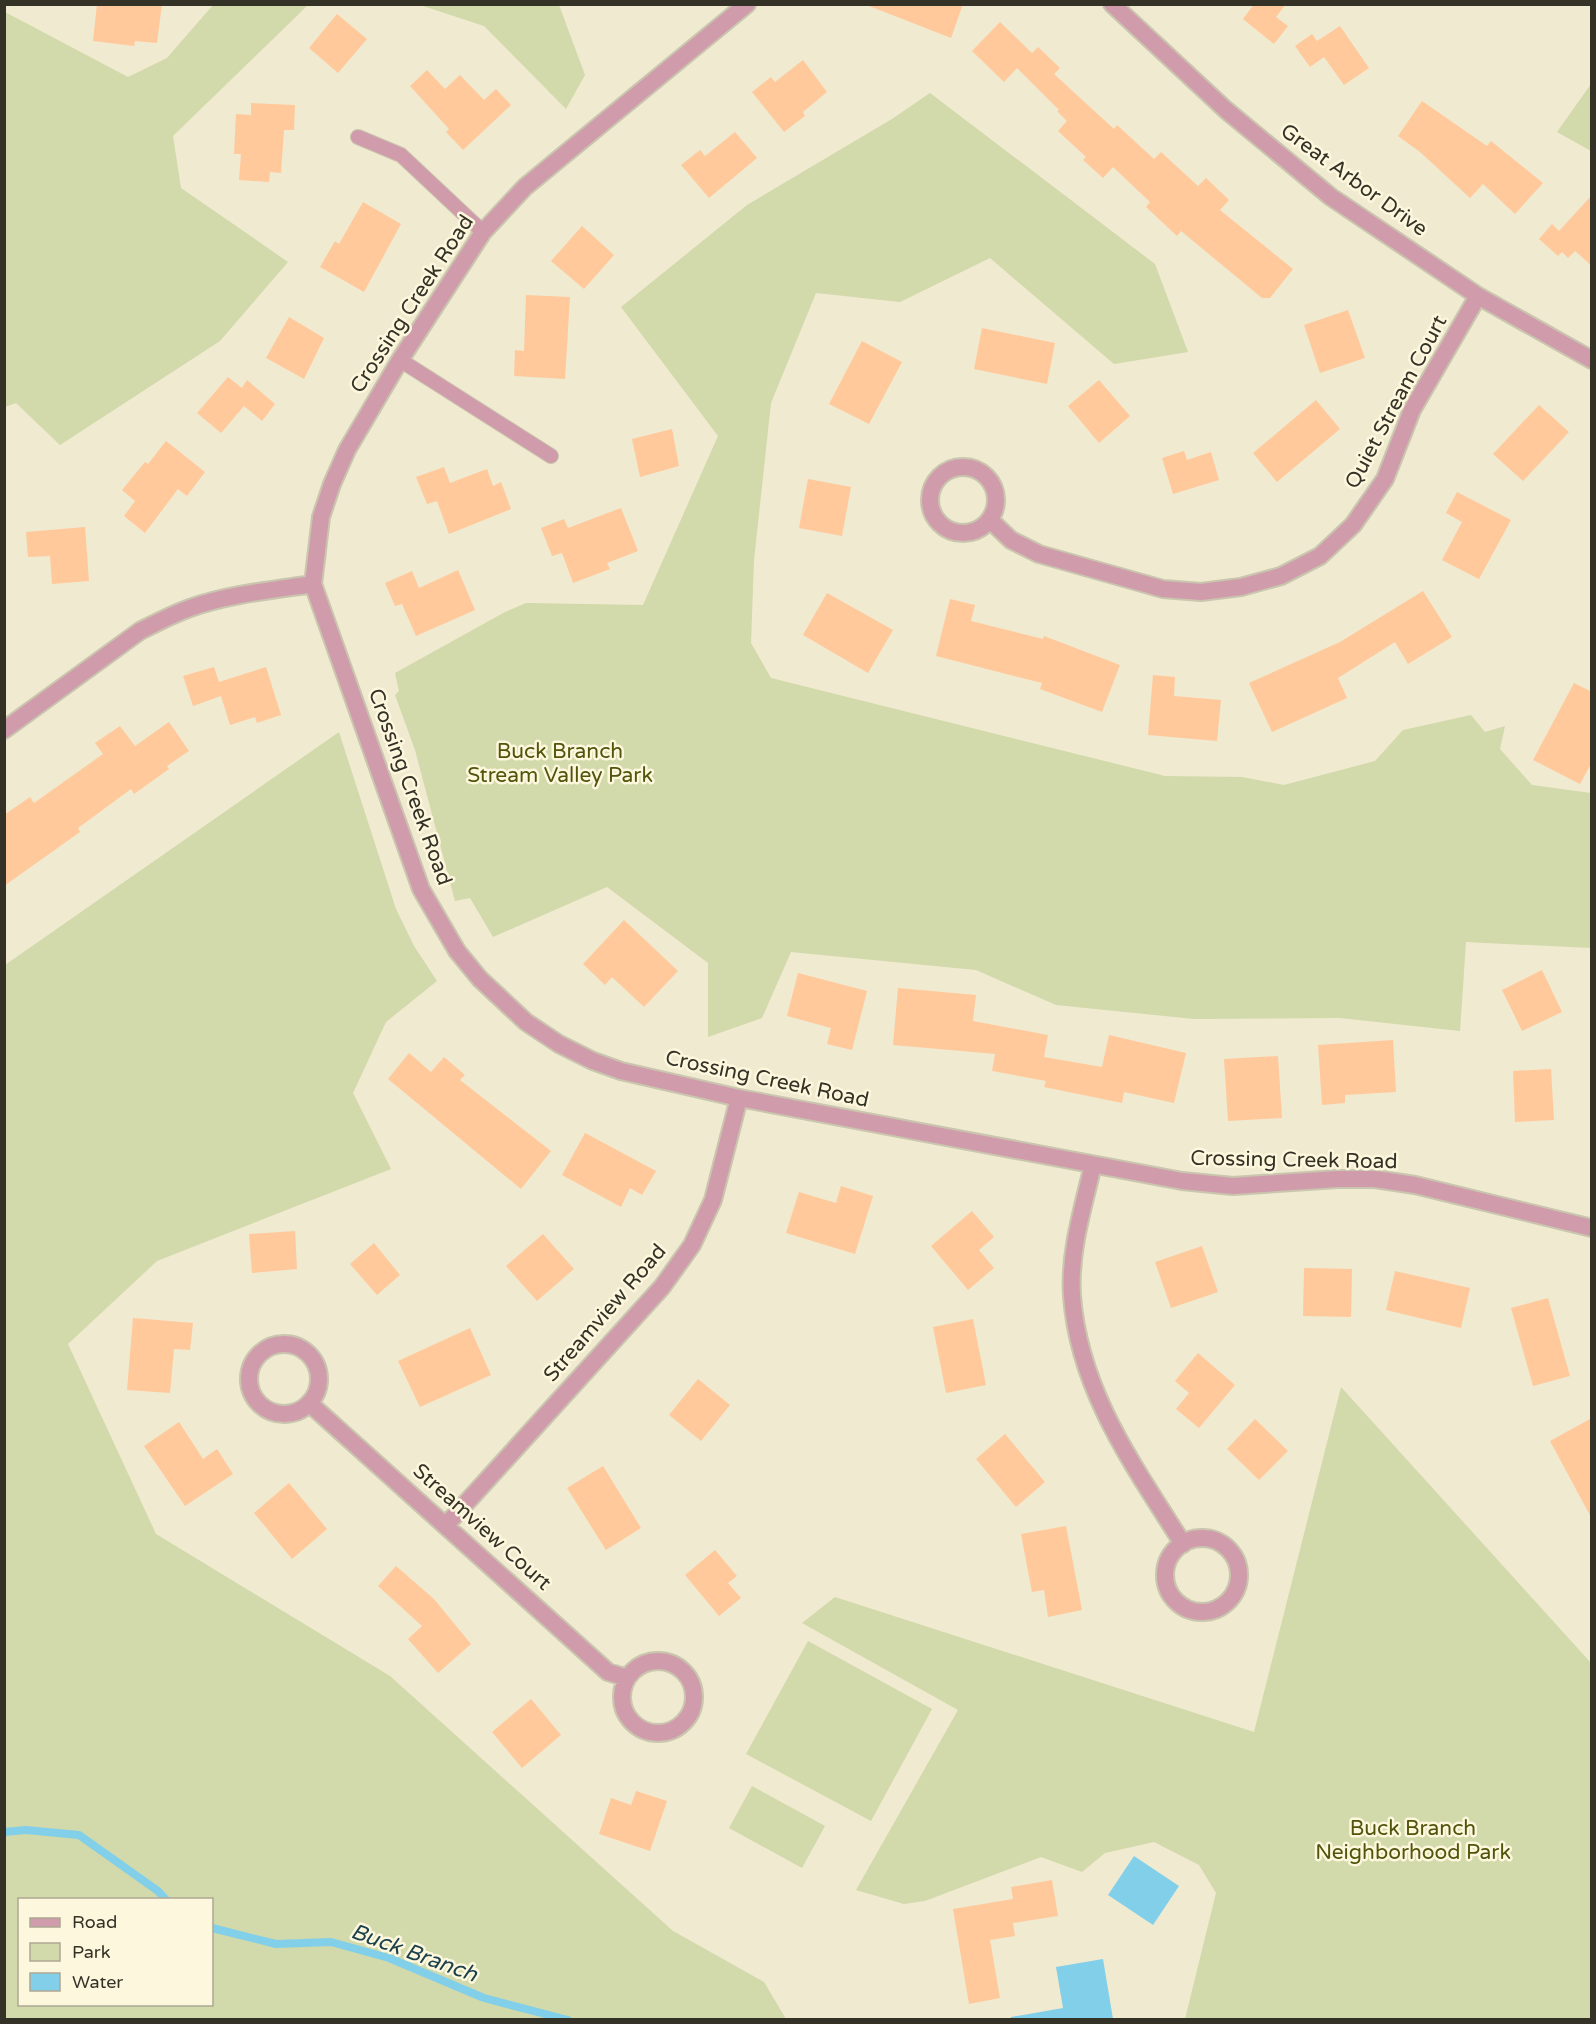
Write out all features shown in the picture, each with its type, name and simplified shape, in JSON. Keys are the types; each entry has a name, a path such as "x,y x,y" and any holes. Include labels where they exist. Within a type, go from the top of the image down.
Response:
{"street":[{"name":"Crossing Creek Road","path":"747,4 525,187 483,232 400,360 347,450 321,517 313,584 421,889 457,951 474,972 526,1022 559,1044 593,1061 621,1071 739,1098 1182,1181 1233,1186 1337,1179 1375,1179 1415,1185 1592,1228"},
{"name":"Great Arbor Drive","path":"1112,4 1226,111 1331,196 1478,296 1592,360"},
{"name":"Quiet Stream Court","path":"990,520 1011,540 1039,554 1163,589 1201,592 1241,587 1281,576 1320,556 1353,525 1385,480 1412,411 1478,296"},
{"path":"956,467 967,467 988,477 997,498 990,520 982,528 971,533 948,530 933,514 931,491 936,480 956,467"},
{"path":"4,730 140,631 165,619 191,608 237,596 313,584"},
{"name":"Streamview Road","path":"447,1524 662,1287 692,1245 713,1200 739,1098"},
{"path":"1093,1165 1075,1244 1072,1295 1079,1339 1090,1382 1113,1432 1183,1544"},
{"path":"288,1345 307,1354 318,1372 315,1394 309,1403 291,1414 280,1414 260,1405 253,1397 249,1376 258,1356 266,1349 288,1345"},
{"name":"Streamview Court","path":"309,1403 447,1524 608,1672 627,1678"},
{"path":"1195,1539 1208,1539 1220,1543 1230,1551 1237,1562 1238,1587 1222,1607 1197,1612 1175,1600 1168,1589 1167,1564 1173,1552 1183,1544 1195,1539"},
{"path":"655,1661 676,1665 691,1682 693,1704 689,1715 682,1724 661,1732 640,1728 625,1711 623,1689 627,1678 634,1670 655,1661"}],"lane":[{"path":"358,137 401,155 483,232"},
{"path":"400,360 551,456"}],"green space":[{"path":"213,5 308,5 173,136 181,188 288,262 220,341 60,445 16,403 5,407 5,12 128,77 167,58"},
{"path":"420,5 559,5 585,75 566,109 484,26"},
{"path":"1591,84 1591,151 1557,132"},
{"name":"Buck Branch Stream Valley Park","path":"930,93 1155,264 1188,352 1114,364 990,258 900,302 816,293 771,403 754,560 751,643 771,678 1165,776 1242,777 1284,785 1375,761 1403,730 1471,715 1485,732 1505,726 1500,749 1532,785 1591,793 1591,948 1466,942 1460,1031 1340,1018 1194,1019 1056,1005 976,970 791,952 762,1018 708,1037 708,963 607,887 493,937 470,898 455,901 415,750 395,695 399,691 395,673 505,612 526,603 643,605 718,436 621,307 747,205 892,119"},
{"path":"339,732 396,909 414,946 437,981 386,1022 353,1093 391,1169 157,1261 68,1344 156,1534 390,1676 673,1931 764,1982 786,2019 5,2019 5,965"},
{"name":"Buck Branch Neighborhood Park","path":"1341,1387 1591,1663 1591,2019 1185,2019 1216,1893 1199,1865 1154,1842 1105,1853 1082,1872 1041,1857 925,1901 904,1904 856,1890 958,1710 802,1623 835,1597 1254,1732"},
{"path":"808,1641 932,1709 871,1821 746,1754"},
{"path":"752,1786 825,1826 802,1868 729,1828"}],"water":[{"path":"1134,1856 1179,1886 1153,1925 1108,1895"},
{"path":"1103,1959 1113,2019 1011,2019 1011,2017 1063,2008 1056,1967"}],"building":[{"path":"97,4 162,4 157,43 135,41 134,46 93,41"},
{"path":"864,4 963,4 951,38"},
{"path":"1254,4 1286,4 1276,17 1288,26 1274,44 1243,19"},
{"path":"337,14 367,39 338,73 309,48"},
{"path":"1000,22 1032,53 1038,47 1060,68 1054,74 1114,129 1117,125 1154,159 1161,152 1198,186 1206,178 1229,200 1220,210 1293,269 1270,298 1262,298 1181,231 1177,236 1146,207 1150,202 1113,167 1103,178 1083,160 1086,157 1058,131 1067,121 1017,68 1004,82 972,51"},
{"path":"1340,26 1369,68 1344,85 1324,57 1310,67 1295,46 1312,34 1317,41"},
{"path":"803,60 827,92 803,112 805,116 784,132 752,92 771,77 775,82"},
{"path":"427,70 445,89 460,75 484,100 496,89 511,105 463,150 446,132 449,129 410,86"},
{"path":"1422,101 1487,146 1491,141 1543,183 1515,214 1483,184 1470,198 1420,152 1398,136"},
{"path":"251,103 295,105 294,130 284,130 281,173 270,172 269,182 239,180 241,154 234,154 236,114 251,115"},
{"path":"735,132 757,158 709,198 681,165 700,150 705,156"},
{"path":"1592,195 1592,266 1575,251 1568,258 1562,252 1558,256 1539,239 1552,224 1559,231"},
{"path":"363,202 401,224 364,292 320,267 335,241 339,244"},
{"path":"582,226 614,255 584,289 551,261"},
{"path":"526,295 570,297 565,379 514,376 515,350 524,351"},
{"path":"1348,310 1365,358 1320,373 1304,325"},
{"path":"289,317 324,338 304,379 266,358"},
{"path":"982,328 1055,343 1047,384 974,369"},
{"path":"862,341 902,362 869,424 829,404"},
{"path":"228,377 242,388 247,380 275,404 262,421 244,406 221,433 197,413"},
{"path":"1099,380 1130,416 1099,443 1068,406"},
{"path":"1316,400 1340,429 1277,482 1253,453"},
{"path":"1539,405 1569,432 1523,481 1493,454"},
{"path":"672,429 679,466 640,477 632,439"},
{"path":"166,441 205,472 187,496 178,489 145,533 124,516 135,501 122,490 145,462 148,464"},
{"path":"1184,451 1187,460 1211,452 1219,480 1173,494 1162,458"},
{"path":"444,467 450,483 487,469 493,486 501,482 511,509 449,534 437,501 427,504 416,477"},
{"path":"808,479 851,487 842,536 799,528"},
{"path":"1457,492 1511,520 1479,579 1442,560 1462,522 1446,513"},
{"path":"621,508 638,551 607,563 610,569 573,583 562,553 552,556 541,528 564,519 568,528"},
{"path":"85,527 89,581 52,584 50,556 28,557 26,532"},
{"path":"458,570 475,610 416,636 402,604 395,606 385,583 412,571 419,588"},
{"path":"1423,591 1452,637 1408,664 1395,642 1338,678 1347,698 1272,732 1249,683 1340,642"},
{"path":"827,593 893,630 868,673 803,635"},
{"path":"950,599 975,605 971,621 1043,639 1044,636 1120,665 1102,712 1040,689 1042,683 936,656"},
{"path":"214,667 219,682 266,667 281,715 257,723 255,717 230,725 221,696 193,706 183,676"},
{"path":"1153,675 1175,677 1174,696 1221,700 1217,741 1148,735"},
{"path":"1574,683 1592,692 1592,762 1580,784 1533,760"},
{"path":"169,722 189,751 167,766 169,769 134,794 131,789 78,828 80,832 4,886 4,815 30,797 34,803 103,754 95,743 120,726 135,746"},
{"path":"624,920 678,971 644,1007 612,977 605,985 583,964"},
{"path":"1542,970 1562,1012 1522,1031 1502,990"},
{"path":"798,973 867,991 852,1050 827,1044 831,1028 787,1016"},
{"path":"898,988 976,995 973,1021 1048,1035 1044,1057 1102,1067 1109,1035 1186,1053 1174,1103 1124,1092 1122,1103 1044,1087 1046,1081 992,1071 995,1054 893,1045"},
{"path":"1393,1040 1396,1092 1345,1095 1345,1103 1322,1105 1318,1045"},
{"path":"409,1053 431,1072 444,1057 465,1075 460,1080 551,1151 521,1189 388,1079"},
{"path":"1278,1056 1282,1118 1228,1121 1224,1059"},
{"path":"1551,1069 1554,1120 1515,1122 1513,1071"},
{"path":"585,1133 656,1171 642,1195 630,1188 621,1207 562,1175"},
{"path":"841,1186 873,1196 855,1254 786,1233 799,1192 836,1203"},
{"path":"972,1211 994,1237 979,1250 994,1268 968,1290 931,1246"},
{"path":"295,1231 297,1269 252,1273 249,1234"},
{"path":"543,1234 574,1269 537,1301 506,1266"},
{"path":"374,1243 400,1275 377,1295 350,1264"},
{"path":"1202,1246 1218,1292 1171,1308 1155,1262"},
{"path":"1304,1268 1352,1269 1351,1317 1303,1316"},
{"path":"1395,1271 1470,1288 1461,1328 1386,1310"},
{"path":"1548,1298 1570,1376 1533,1386 1511,1308"},
{"path":"133,1318 193,1323 190,1350 174,1349 170,1393 127,1390"},
{"path":"973,1319 986,1385 946,1393 933,1327"},
{"path":"470,1328 491,1375 420,1407 398,1361"},
{"path":"1198,1353 1235,1385 1199,1428 1176,1409 1189,1393 1175,1381"},
{"path":"698,1379 730,1405 701,1441 669,1415"},
{"path":"1592,1418 1592,1519 1550,1441"},
{"path":"1255,1419 1288,1451 1259,1480 1227,1449"},
{"path":"179,1422 203,1459 217,1449 233,1474 185,1506 144,1446"},
{"path":"1005,1434 1045,1482 1016,1507 976,1459"},
{"path":"603,1466 641,1528 606,1550 567,1488"},
{"path":"289,1483 327,1529 292,1559 254,1513"},
{"path":"1066,1526 1082,1610 1048,1617 1044,1590 1032,1592 1021,1534"},
{"path":"715,1550 737,1576 728,1583 741,1598 719,1616 685,1575"},
{"path":"396,1566 434,1599 471,1644 438,1673 408,1639 422,1626 378,1586"},
{"path":"531,1699 561,1735 522,1768 492,1732"},
{"path":"636,1791 667,1801 650,1851 599,1834 611,1798 631,1805"},
{"path":"1052,1880 1058,1916 1013,1923 1015,1936 990,1940 1000,1998 969,2004 953,1909 1013,1899 1011,1887"}],"waterway":[{"name":"Buck Branch","path":"4,1832 26,1830 79,1835 158,1891 164,1898"},
{"name":"Buck Branch","path":"213,1928 276,1944 331,1942 389,1958 484,1998 568,2020"}]}
